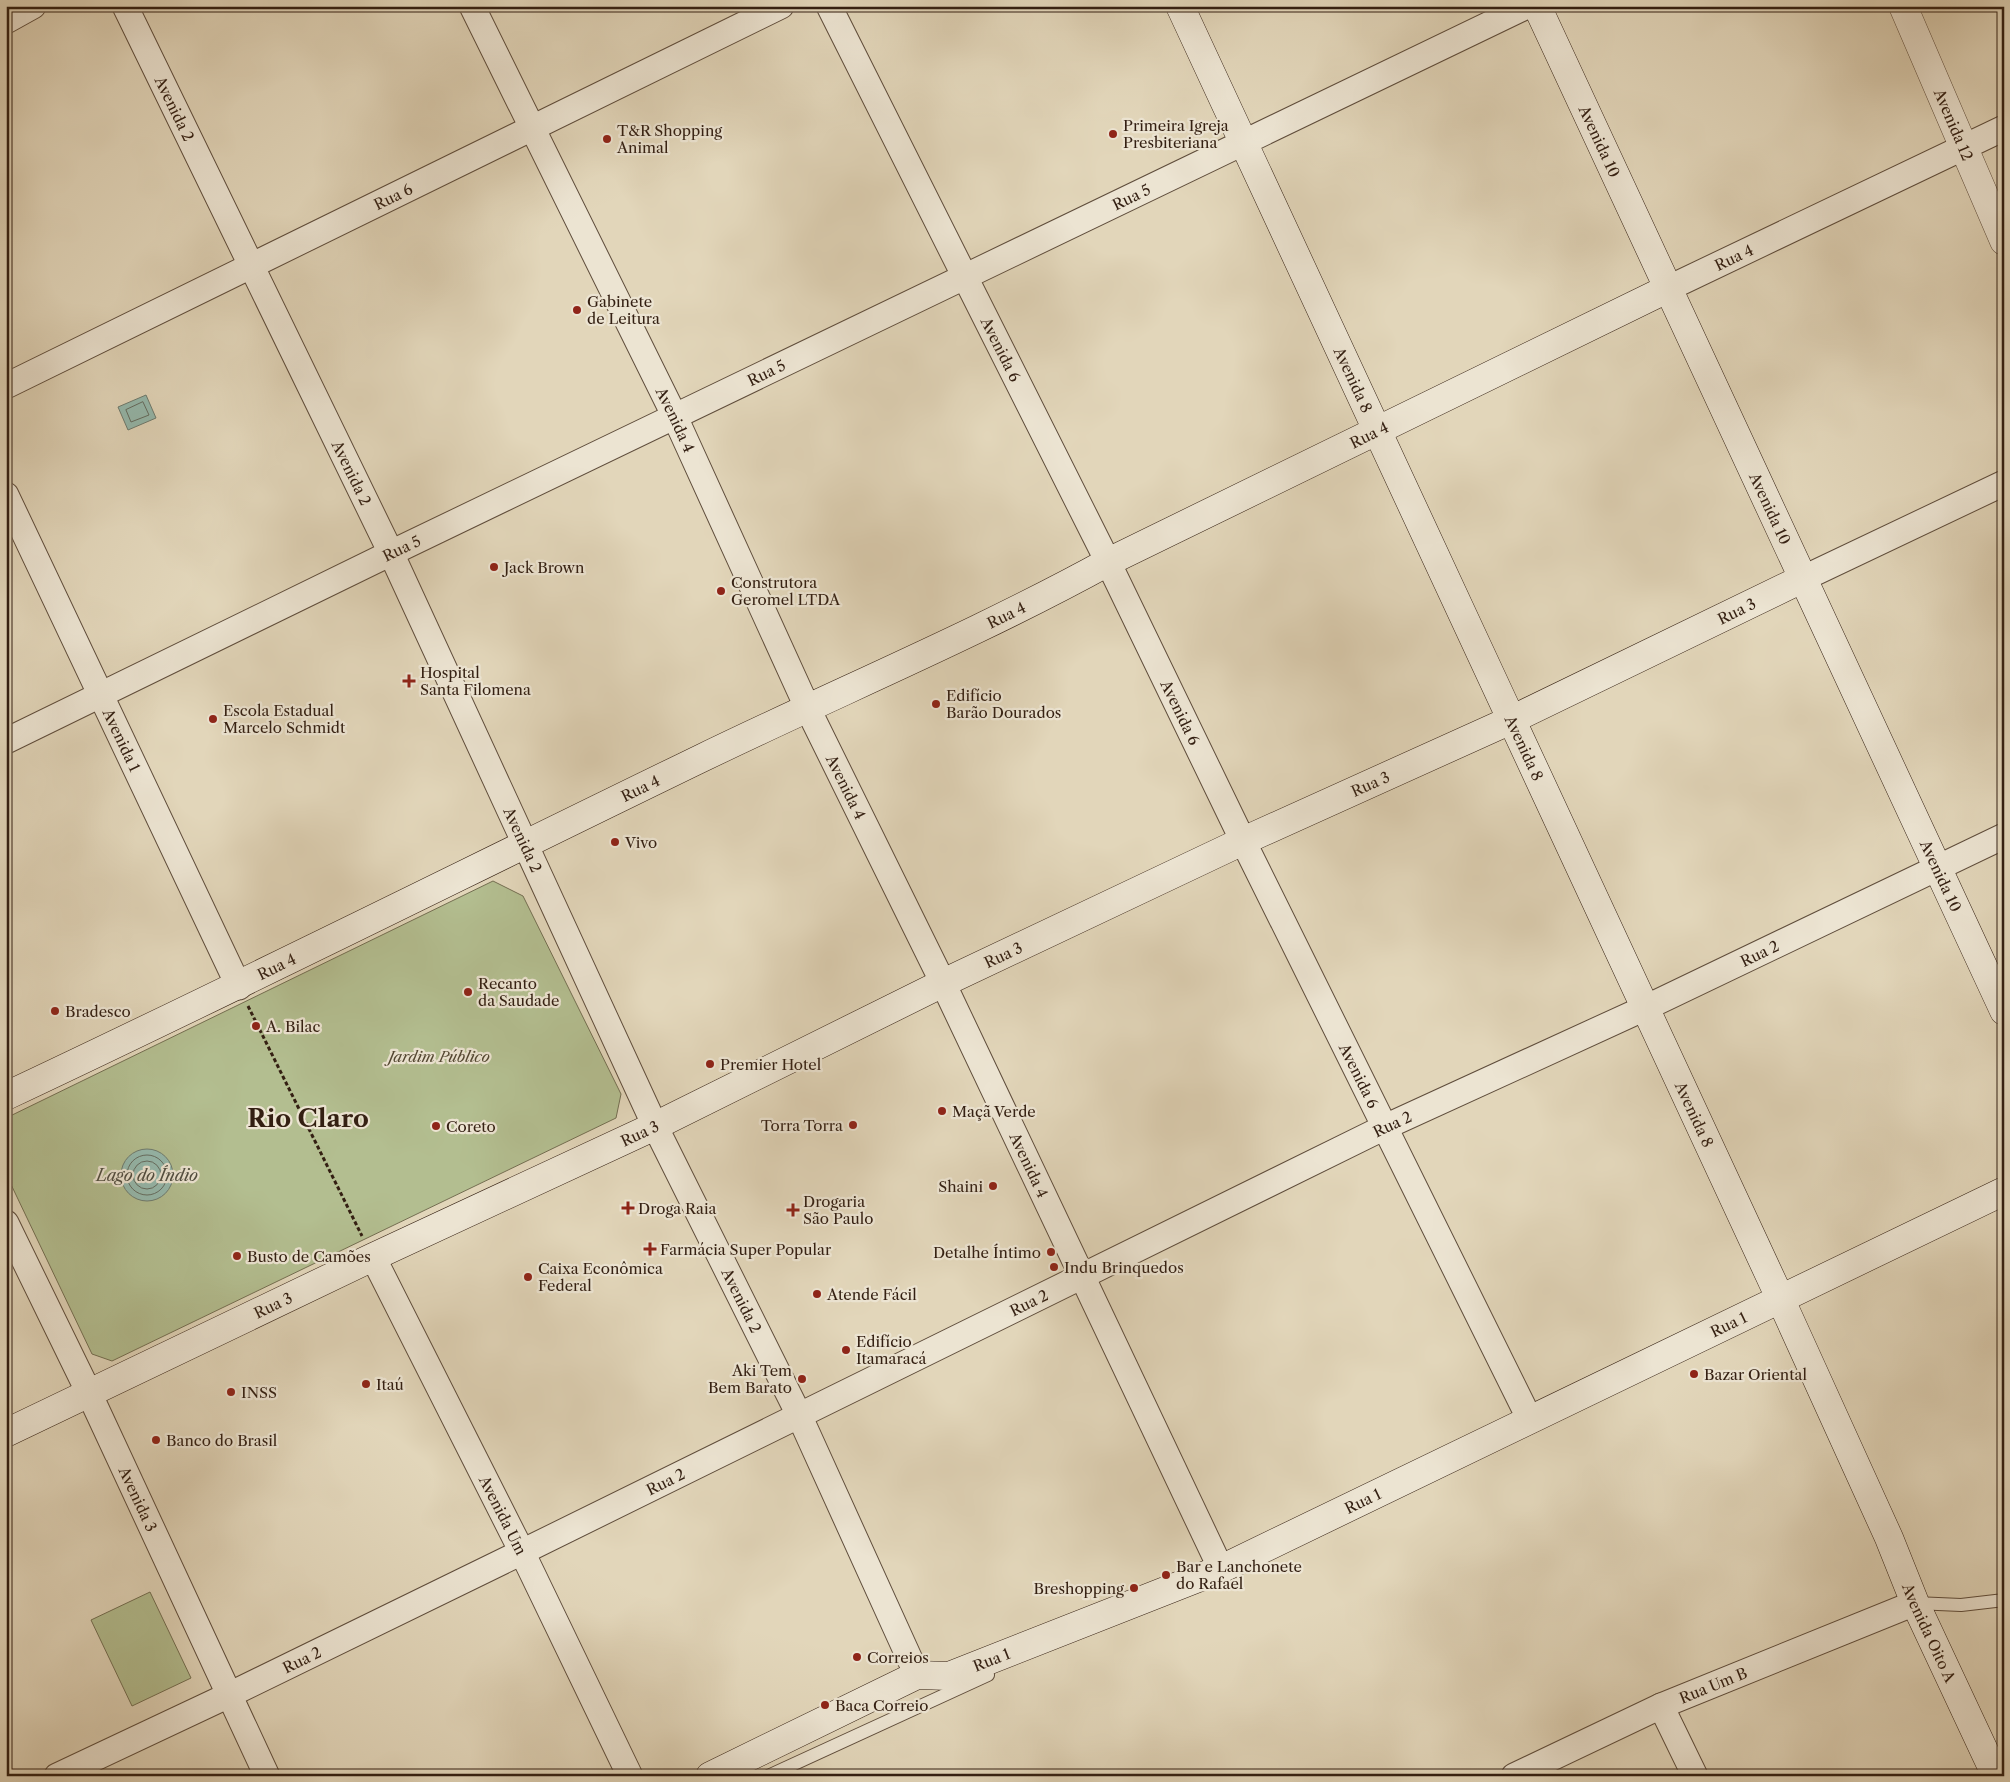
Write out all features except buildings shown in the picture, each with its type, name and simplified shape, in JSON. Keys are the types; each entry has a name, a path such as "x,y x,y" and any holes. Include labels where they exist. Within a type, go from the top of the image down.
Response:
{"main road":[{"name":"Avenida 8","path":"1180,6 1780,1298 1866,1489"},
{"name":"Avenida 10","path":"1537,6 2004,1011"},
{"name":"Avenida 12","path":"1903,6 2004,241"},
{"name":"Rua 4","path":"6,1096 239,986 523,844 807,707 1045,597 1108,562 1376,429 1667,289"},
{"name":"Rua 3","path":"6,1433 373,1257 655,1126 943,983 1242,841 1511,720 1802,579"},
{"name":"Rua 1","path":"710,1776 917,1675 949,1676 1221,1569 1529,1418 2004,1191"},
{"name":"Avenida Oito A","path":"1866,1489 1889,1538 1915,1603 1996,1776"}],"street":[{"path":"6,20 33,6"},
{"name":"Avenida 2","path":"125,6 390,553 655,1126 799,1415 917,1675"},
{"name":"Avenida 4","path":"472,6 675,418 807,707 943,983 1221,1569"},
{"name":"Rua 6","path":"6,386 532,131 781,6"},
{"name":"Avenida 6","path":"829,6 967,277 1108,562 1242,841 1529,1418"},
{"name":"Rua 5","path":"6,741 390,553 675,418 1527,6"},
{"name":"Rua 4","path":"1667,289 2004,128"},
{"name":"Rua 3","path":"1802,579 2004,483"},
{"name":"Avenida 1","path":"6,495 239,986"},
{"name":"Rua 2","path":"57,1776 522,1552 1385,1128 1645,1008 2004,836"},
{"name":"Avenida 3","path":"6,1223 89,1393 267,1776"},
{"name":"Avenida Um","path":"373,1257 522,1552 630,1776"},
{"name":"Rua Um B","path":"1514,1776 1662,1706 1915,1603"},
{"path":"1662,1706 1695,1776"}],"lane":[{"path":"768,1776 945,1694 1137,1609 1152,1596"},
{"path":"1915,1603 1961,1605 2004,1600"}],"path":[{"path":"239,986 373,1257"}],"green space":[{"name":"Jardim Público","path":"493,881 523,896 621,1094 616,1118 112,1361 92,1354 6,1174 6,1118"},
{"path":"150,1592 191,1678 132,1706 91,1620"}],"water":[{"path":"146,395 156,418 128,430 118,407"},
{"name":"Lago do Índio","path":"147,1149 157,1151 165,1157 171,1165 173,1175 171,1185 165,1193 157,1199 147,1201 137,1199 129,1193 123,1185 121,1175 123,1165 129,1157 137,1151"}],"place":[{"name":"Primeira Igreja Presbiteriana","path":"1113,134"},
{"name":"T&R Shopping Animal","path":"607,139"},
{"name":"Gabinete de Leitura","path":"577,310"},
{"name":"Jack Brown","path":"494,567"},
{"name":"Construtora Geromel LTDA","path":"721,591"},
{"name":"Hospital Santa Filomena","path":"409,681"},
{"name":"Edifício Barão Dourados","path":"936,704"},
{"name":"Escola Estadual Marcelo Schmidt","path":"213,719"},
{"name":"Vivo","path":"615,842"},
{"name":"Recanto da Saudade","path":"468,992"},
{"name":"Bradesco","path":"55,1011"},
{"name":"A. Bilac","path":"256,1026"},
{"name":"Premier Hotel","path":"710,1064"},
{"name":"Maçã Verde","path":"942,1111"},
{"name":"Torra Torra","path":"853,1125"},
{"name":"Coreto","path":"436,1126"},
{"name":"Shaini","path":"993,1186"},
{"name":"Droga Raia","path":"628,1208"},
{"name":"Drogaria São Paulo","path":"793,1210"},
{"name":"Farmácia Super Popular","path":"650,1249"},
{"name":"Detalhe Íntimo","path":"1051,1252"},
{"name":"Busto de Camões","path":"237,1256"},
{"name":"Indu Brinquedos","path":"1054,1267"},
{"name":"Caixa Econômica Federal","path":"528,1277"},
{"name":"Atende Fácil","path":"817,1294"},
{"name":"Edifício Itamaracá","path":"846,1350"},
{"name":"Bazar Oriental","path":"1694,1374"},
{"name":"Aki Tem Bem Barato","path":"802,1379"},
{"name":"Itaú","path":"366,1384"},
{"name":"INSS","path":"231,1392"},
{"name":"Banco do Brasil","path":"156,1440"},
{"name":"Bar e Lanchonete do Rafael","path":"1166,1575"},
{"name":"Breshopping","path":"1134,1588"},
{"name":"Correios","path":"857,1657"},
{"name":"Baca Correio","path":"825,1705"}],"district":[{"name":"Rio Claro","path":"308,1118"}]}
